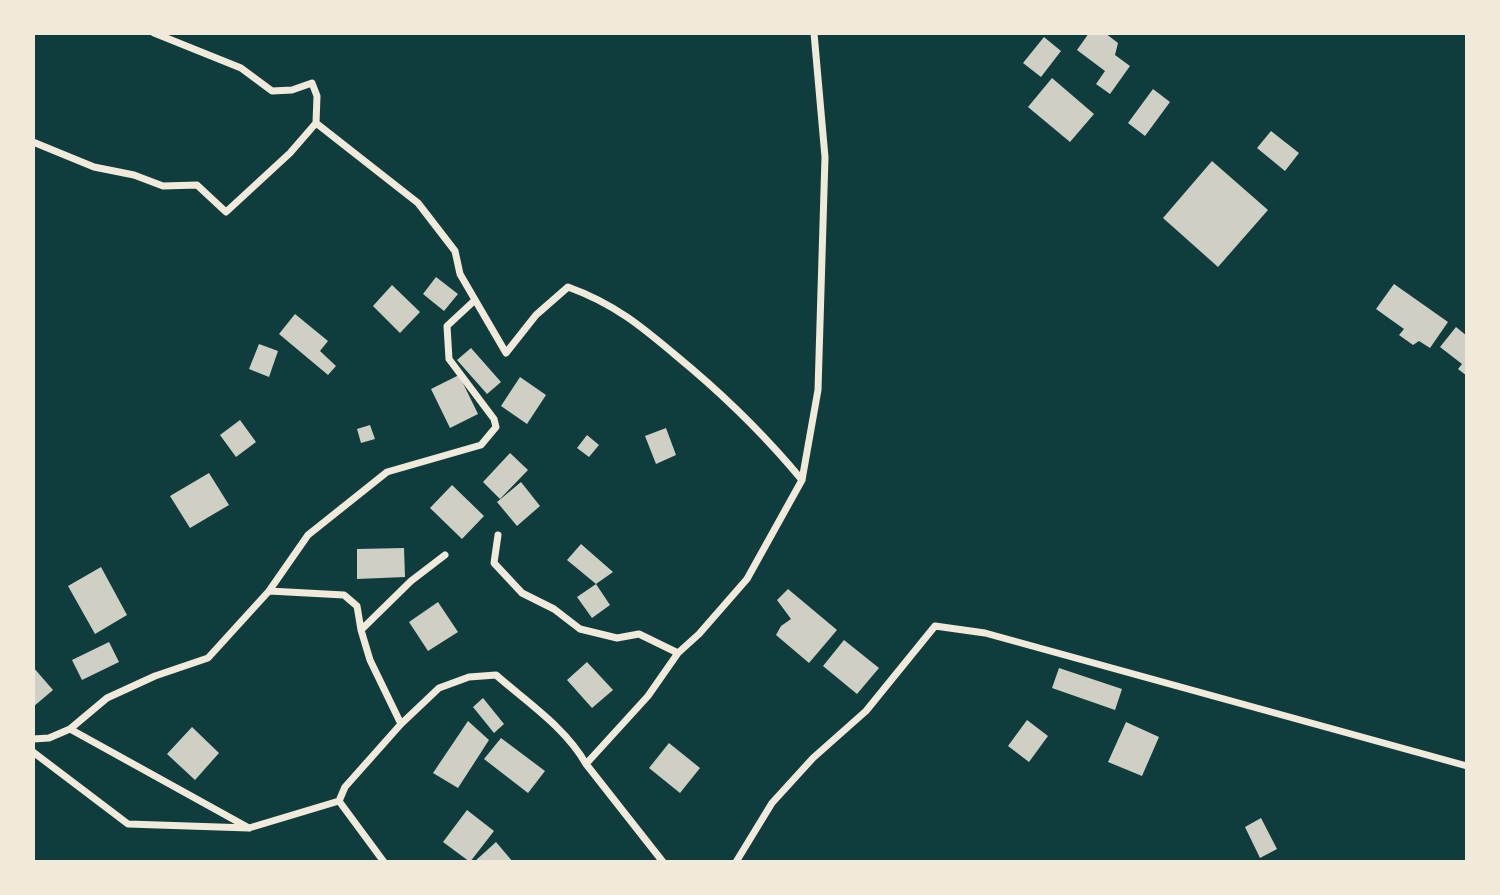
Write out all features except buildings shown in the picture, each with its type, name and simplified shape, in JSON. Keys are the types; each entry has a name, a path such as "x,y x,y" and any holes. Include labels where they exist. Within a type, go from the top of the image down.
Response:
{"street":[{"path":"33,142 94,167 134,175 163,186 197,186 226,212 290,153 316,123 317,96 312,83 292,90 272,90 241,68 155,33"},
{"path":"586,764 648,696 678,653 699,634 747,579 802,480 818,390 825,170 814,33"},
{"path":"316,123 418,203 455,251 460,274 506,353 536,315 568,287 630,316 723,394 769,440 802,480"},
{"path":"33,739 49,738 70,730 107,698 155,676 208,658 269,591 308,536 387,472 481,445 490,437 496,427 494,419 449,359 447,326 475,300"},
{"path":"498,535 494,563 523,593 554,609 580,629 617,638 639,634 678,653"},
{"path":"361,630 411,581 445,555"},
{"path":"269,591 344,595 357,606 370,660 401,724"},
{"path":"736,862 772,803 813,758 866,711 935,626 985,633 1467,766"},
{"path":"339,801 345,787 401,724 439,688 469,677 496,675 578,750 663,862"},
{"path":"70,730 249,828"},
{"path":"33,752 128,824 249,828 339,801"},
{"path":"339,801 384,862"}]}
